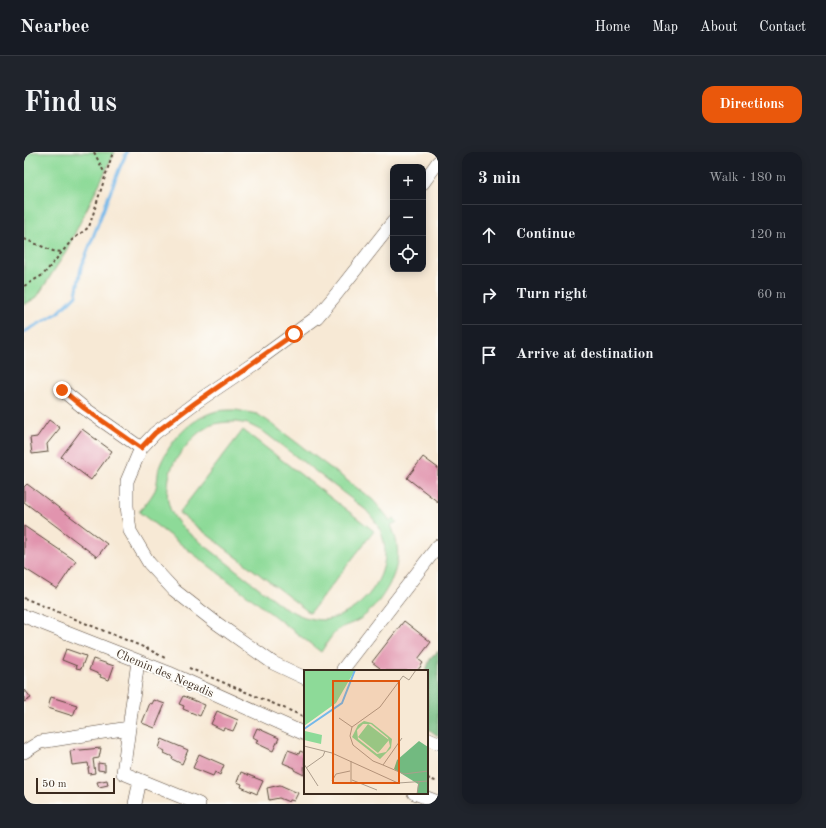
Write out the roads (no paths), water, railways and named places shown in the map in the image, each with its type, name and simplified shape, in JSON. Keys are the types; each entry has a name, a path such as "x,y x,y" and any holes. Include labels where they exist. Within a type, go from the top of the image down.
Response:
{"street":[{"path":"426,179 438,162"},
{"path":"304,678 273,664 214,622 174,590 149,563 130,531 127,506 128,481 141,448 155,433 318,317 390,226"},
{"path":"62,390 84,408 141,448"},
{"path":"343,670 438,546"},
{"name":"Chemin des Negadis","path":"24,616 169,673 304,734"},
{"path":"138,661 123,773 199,804"},
{"path":"24,752 40,742 129,728"},
{"path":"428,738 438,743"},
{"path":"135,804 140,780"},
{"path":"417,794 438,802"}],"waterway":[{"path":"24,332 58,313 76,295 81,268 127,152"}]}
